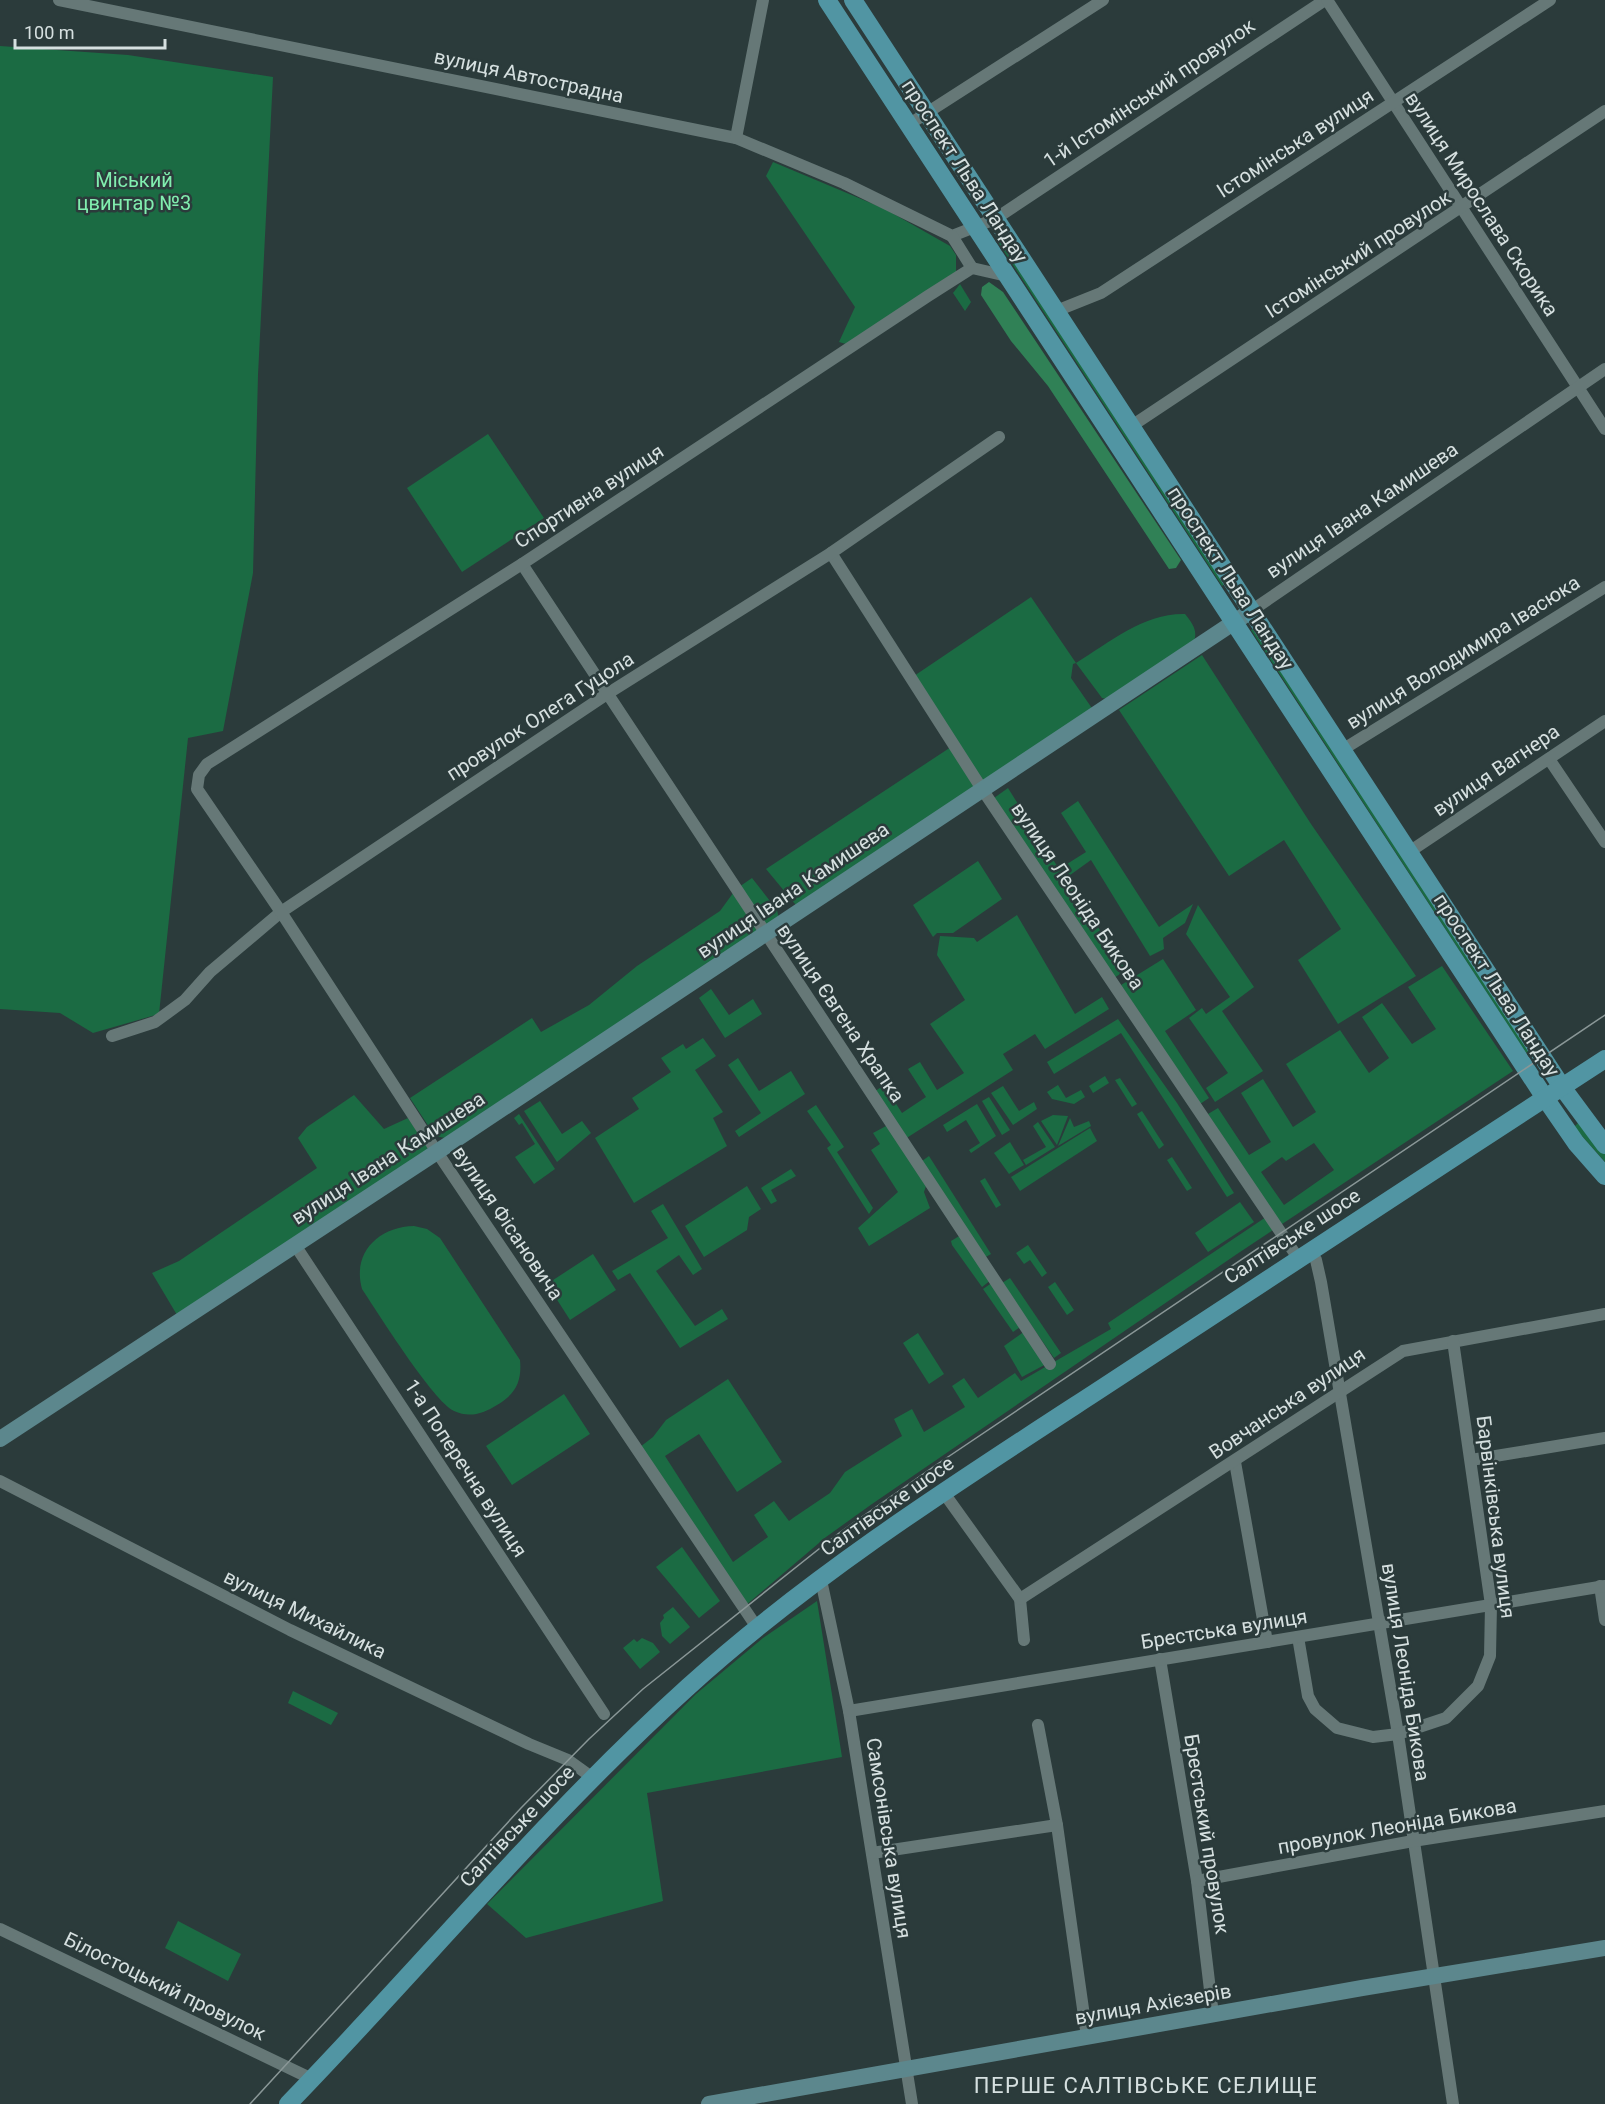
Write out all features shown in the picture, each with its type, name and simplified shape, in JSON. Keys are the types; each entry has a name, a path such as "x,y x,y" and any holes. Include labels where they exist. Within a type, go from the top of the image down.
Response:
{"main road":[{"name":"проспект Льва Ландау","path":"827,0 1545,1098 1576,1143 1605,1176"},
{"name":"проспект Льва Ландау","path":"853,0 1408,852 1563,1087 1605,1144"},
{"name":"Салтівське шосе","path":"288,2104 593,1778 689,1686 758,1629 821,1580 944,1493 1303,1254 1605,1059"}],"street":[{"name":"вулиця Автострадна","path":"59,0 736,138 844,183 952,236"},
{"path":"736,138 763,0"},
{"path":"908,125 1103,0"},
{"name":"вулиця Мирослава Скорика","path":"1326,0 1605,429"},
{"name":"1-й Істомінський провулок","path":"975,228 995,219 1326,0"},
{"name":"Істомінська вулиця","path":"1056,311 1101,293 1550,0"},
{"name":"Істомінський провулок","path":"1131,427 1605,111"},
{"path":"975,228 952,236 972,268 1007,276"},
{"name":"Спортивна вулиця","path":"199,775 207,764 522,564 972,268"},
{"name":"вулиця Івана Камишева","path":"0,1438 437,1152 1234,623 1605,369"},
{"name":"провулок Олега Гуцола","path":"112,1036 155,1022 177,1006 210,972 281,912 607,694 831,553 999,436"},
{"name":"вулиця Леоніда Бикова","path":"831,553 982,789 1303,1254 1316,1260 1322,1282 1398,1734 1432,1976 1453,2104"},
{"name":"вулиця Євгена Храпка","path":"522,564 1050,1364"},
{"name":"вулиця Володимира Івасюка","path":"1342,750 1605,587"},
{"name":"вулиця Вагнера","path":"1408,852 1605,721"},
{"path":"1549,759 1605,842"},
{"name":"вулиця Фісановича","path":"199,775 197,789 281,912 437,1152 758,1629"},
{"name":"1-а Поперечна вулиця","path":"295,1245 604,1714"},
{"name":"Вовчанська вулиця","path":"1020,1599 1235,1462 1339,1390 1403,1351 1605,1314"},
{"name":"Барвінківська вулиця","path":"1298,1636 1308,1696 1315,1709 1337,1728 1372,1737 1398,1734 1446,1718 1478,1686 1490,1656 1491,1605 1452,1341"},
{"path":"1471,1460 1605,1438"},
{"path":"1235,1462 1267,1642"},
{"name":"вулиця Михайлика","path":"0,1481 290,1630 529,1744 561,1756 593,1778"},
{"path":"944,1493 1020,1599 1024,1640"},
{"name":"Самсонівська вулиця","path":"821,1580 849,1711 912,2104"},
{"path":"1602,1586 1605,1620"},
{"name":"Брестська вулиця","path":"849,1711 1602,1586"},
{"name":"Брестський провулок","path":"1160,1659 1197,1881 1213,2014"},
{"path":"1038,1725 1057,1825 1087,2037"},
{"name":"провулок Леоніда Бикова","path":"1197,1881 1413,1841 1605,1811"},
{"path":"872,1854 1057,1825"},
{"name":"Білостоцький провулок","path":"0,1929 312,2079"},
{"name":"вулиця Ахієзерів","path":"709,2104 1213,2014 1605,1948"}],"green space":[{"name":"Міський цвинтар №3","path":"0,46 128,55 273,77 258,375 253,573 223,731 188,738 159,1014 93,1033 60,1013 0,1009"},
{"path":"773,162 885,209 950,246 956,255 956,272 846,344 839,342 855,307 766,176"},
{"path":"1000,237 1226,583 1222,586 996,239"},
{"path":"989,282 1003,292 1181,560 1176,568 1169,569 1048,386 1011,341 981,295 982,287"},
{"path":"960,284 971,302 965,311 953,293"},
{"path":"488,434 544,518 462,572 407,488"},
{"path":"1031,597 1076,663 1073,664 1071,678 1096,714 800,910 766,869 954,745 911,678"},
{"path":"1185,614 1195,630 1194,641 1107,699 1102,698 1076,663 1128,630 1155,618"},
{"path":"1255,628 1531,1050 1526,1053 1251,630"},
{"path":"1202,655 1311,824 1416,976 1338,1024 1298,960 1341,929 1284,840 1229,876 1119,710"},
{"path":"1008,788 1059,869 1086,852 1061,813 1078,801 1159,927 1193,904 1185,923 1163,938 1164,949 1150,956 1091,860 1066,878 1126,970 1114,978 994,798"},
{"path":"978,861 1002,899 953,933 937,933 933,937 913,905"},
{"path":"752,878 777,910 780,924 445,1138 435,1136 410,1098 532,1018 541,1032 589,1005 637,966 720,911 736,889"},
{"path":"1198,905 1254,987 1222,1011 1263,1071 1215,1102 1206,1088 1228,1073 1189,1018 1202,1008 1206,1014 1230,997 1186,934"},
{"path":"1017,915 1075,1014 1102,997 1109,1009 1045,1049 1035,1034 1003,1054 1013,1070 905,1139 874,1092 884,1085 902,1113 926,1097 908,1069 920,1062 937,1090 964,1073 930,1024 965,1000 937,955 940,936 974,938 977,942"},
{"path":"1163,959 1196,1010 1165,1031 1209,1098 1200,1104 1121,985"},
{"path":"1442,966 1513,1071 1237,1254 872,1504 826,1537 745,1606 640,1447 653,1437 666,1420 728,1379 782,1462 737,1492 699,1434 665,1456 733,1562 768,1537 754,1515 774,1501 789,1521 830,1493 845,1472 902,1436 894,1419 912,1409 924,1432 965,1407 952,1386 964,1378 978,1398 1015,1373 1021,1381 1111,1329 1108,1323 1272,1213 1208,1114 1218,1108 1249,1155 1271,1142 1241,1093 1263,1079 1293,1127 1316,1112 1286,1064 1340,1030 1369,1073 1389,1058 1362,1017 1382,1003 1412,1044 1436,1029 1408,987","holes":["1314,1143 1334,1170 1284,1205 1261,1172 1282,1157 1286,1161"]},
{"path":"711,989 729,1015 753,999 762,1014 725,1038 699,998"},
{"path":"1118,1019 1177,1103 1234,1193 1227,1197 1121,1033 1054,1074 1047,1062"},
{"path":"703,1038 716,1056 695,1070 723,1112 713,1118 727,1146 634,1203 595,1138 639,1109 632,1098 671,1072 661,1058 683,1044 686,1049"},
{"path":"738,1058 759,1091 791,1071 805,1094 739,1137 735,1131 761,1113 728,1065"},
{"path":"1105,1076 1109,1083 1093,1093 1089,1086"},
{"path":"1120,1078 1137,1104 1132,1107 1115,1080"},
{"path":"1058,1085 1066,1098 1081,1090 1085,1097 1074,1104 1052,1099 1047,1092"},
{"path":"1003,1086 1019,1111 1034,1102 1037,1109 1013,1125 991,1093"},
{"path":"354,1095 384,1129 408,1118 431,1156 180,1320 152,1273 179,1261 317,1168 298,1138 307,1127"},
{"path":"989,1097 1010,1130 1002,1135 982,1101"},
{"path":"540,1101 562,1134 582,1121 591,1133 557,1162 524,1111"},
{"path":"977,1104 996,1136 971,1153 969,1150 980,1143 966,1120 947,1132 943,1125"},
{"path":"816,1105 844,1147 837,1152 873,1208 869,1214 827,1148 831,1145 807,1111"},
{"path":"1142,1111 1164,1145 1159,1149 1137,1114"},
{"path":"519,1114 555,1169 534,1184 515,1157 535,1144 522,1123 519,1125 514,1118"},
{"path":"1053,1115 1068,1116 1057,1145 1041,1121"},
{"path":"1070,1118 1074,1127 1089,1121 1091,1126 1058,1146"},
{"path":"1038,1122 1055,1147 1026,1165 1023,1160 1046,1147 1033,1126"},
{"path":"1578,1123 1605,1154 1605,1162 1574,1127"},
{"path":"888,1125 926,1186 924,1192 930,1208 869,1246 858,1228 898,1192 871,1150 880,1144 873,1133"},
{"path":"1090,1128 1097,1141 1020,1191 1011,1177"},
{"path":"1010,1142 1024,1165 1009,1174 994,1153"},
{"path":"929,1156 991,1254 984,1258 922,1161"},
{"path":"1172,1157 1192,1188 1187,1191 1167,1160"},
{"path":"791,1169 796,1176 771,1190 777,1201 771,1204 761,1188"},
{"path":"985,1178 1001,1205 996,1208 980,1181"},
{"path":"747,1186 761,1209 749,1217 747,1230 704,1257 685,1226"},
{"path":"1240,1202 1254,1222 1208,1252 1195,1233"},
{"path":"663,1204 702,1269 693,1275 679,1255 656,1271 695,1326 722,1309 728,1319 680,1348 630,1273 618,1280 612,1271 668,1238 651,1211"},
{"path":"414,1226 427,1229 440,1238 520,1360 519,1381 513,1391 504,1401 486,1411 465,1414 454,1411 445,1404 406,1355 362,1289 361,1264 371,1244 389,1231"},
{"path":"961,1235 991,1280 982,1287 952,1245 951,1241"},
{"path":"1028,1245 1047,1273 1042,1277 1030,1260 1024,1264 1016,1253"},
{"path":"593,1254 616,1290 570,1320 547,1284"},
{"path":"1010,1278 1061,1353 1054,1358 1002,1283"},
{"path":"993,1282 1023,1325 1013,1332 983,1289"},
{"path":"1055,1282 1074,1310 1067,1315 1048,1287"},
{"path":"1025,1331 1048,1363 1022,1377 1004,1346"},
{"path":"918,1333 944,1374 929,1384 903,1343"},
{"path":"564,1394 590,1434 512,1485 486,1446"},
{"path":"682,1547 720,1601 699,1618 656,1567"},
{"path":"817,1601 842,1757 647,1793 663,1901 526,1938 487,1904 696,1694 763,1638"},
{"path":"673,1607 690,1627 670,1644 662,1636 660,1623 664,1618 663,1615"},
{"path":"642,1638 653,1643 660,1652 640,1669 623,1648 634,1639 637,1642"},
{"path":"293,1691 338,1713 331,1725 288,1703"},
{"path":"178,1921 241,1954 228,1981 165,1948"}],"tram line":[{"path":"250,2104 521,1808 589,1739 643,1689 839,1533 936,1465 1605,1015"}],"district":[{"name":"ПЕРШЕ САЛТІВСЬКЕ СЕЛИЩЕ","path":"1146,2085"}]}
